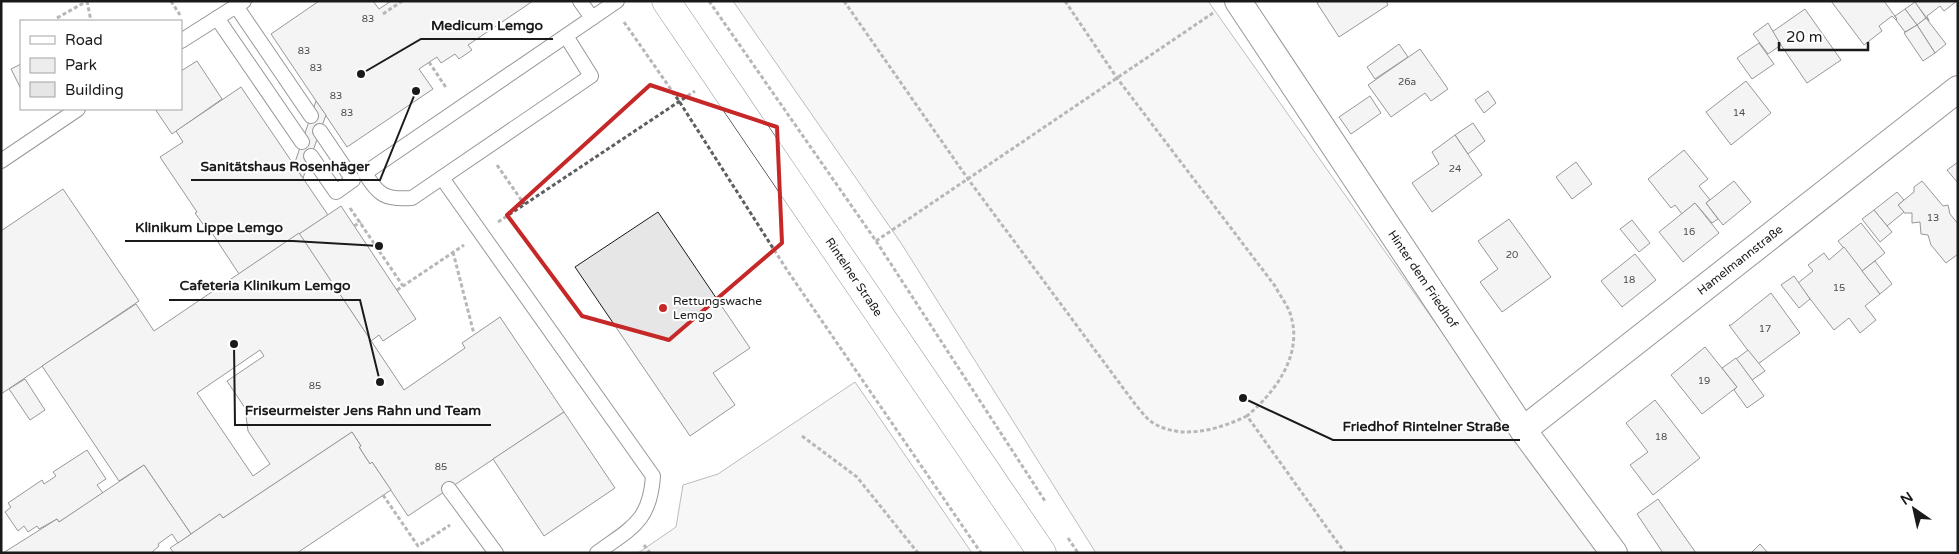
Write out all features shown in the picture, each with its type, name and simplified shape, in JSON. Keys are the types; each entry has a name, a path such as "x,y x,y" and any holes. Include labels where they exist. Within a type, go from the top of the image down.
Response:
{"main road":[{"name":"Rintelner Straße","path":"666,1 1042,553"}],"street":[{"name":"Hinter dem Friedhof","path":"1238,1 1523,430 1614,553"},
{"name":"Hamelmannstraße","path":"1523,430 1958,90"}],"lane":[{"path":"580,1 592,18"},
{"path":"182,41 240,3 311,116"},
{"path":"566,36 591,76 412,198 393,200 375,189 365,173 614,3"},
{"path":"217,18 302,142"},
{"path":"1,161 77,110"},
{"path":"311,156 336,192 353,180 320,130"},
{"path":"442,178 653,476 652,495 646,510 632,528 597,553"},
{"path":"450,488 496,553"}],"path":[{"path":"57,18 87,1 91,20"},
{"path":"383,14 402,1"},
{"path":"710,1 876,241 1046,504"},
{"path":"844,1 968,179 1135,404 1153,424 1165,429 1191,431 1213,429 1247,416 1261,404 1279,382 1289,362 1294,344 1292,319 1275,286 1117,78 1065,1"},
{"path":"614,3 680,101 787,270 981,553"},
{"path":"876,241 1215,12"},
{"path":"397,290 680,101"},
{"path":"350,207 403,286"},
{"path":"354,226 360,222"},
{"path":"453,252 474,334"},
{"path":"1247,416 1345,553"},
{"path":"802,436 857,477 918,553"},
{"path":"383,495 418,546 467,513"},
{"path":"1068,536 1078,553"}],"highlighted area":[{"path":"650,85 777,127 782,243 669,340 582,316 507,215"}],"green space":[{"path":"733,1 1208,1 1598,553 1096,553 901,243"},
{"path":"855,382 972,553 638,553 676,527 683,485 718,474"}],"building":[{"path":"319,1 373,1 379,9 391,1 533,1 468,45 472,50 459,59 455,54 441,63 437,57 419,69 433,89 347,147 271,34"},
{"path":"1320,1 1386,1 1388,5 1339,37 1317,3"},
{"path":"1831,1 1884,1 1897,19 1892,16 1879,26 1882,31 1864,45"},
{"path":"1914,1 1957,1 1944,11 1940,6 1927,16 1929,21"},
{"path":"1915,2 1926,18 1917,25 1905,9"},
{"path":"1805,9 1841,60 1807,83 1772,32"},
{"path":"1905,9 1917,25 1905,32 1895,16"},
{"path":"1926,18 1946,44 1935,53 1917,25"},
{"path":"1768,23 1781,45 1768,54 1753,34"},
{"path":"1917,25 1935,53 1923,61 1904,33"},
{"path":"1759,43 1774,64 1752,79 1737,58"},
{"path":"1399,44 1408,57 1375,79 1367,67"},
{"path":"1420,49 1448,89 1431,101 1425,93 1391,117 1368,85"},
{"path":"197,61 222,99 172,134 156,110 182,110 182,70"},
{"path":"20,64 20,87 11,69"},
{"path":"1746,81 1771,113 1731,145 1706,112"},
{"path":"241,87 328,215 239,274 212,233 210,234 195,213 197,212 160,157 183,142 176,131"},
{"path":"1488,91 1496,103 1484,113 1475,100"},
{"path":"1370,96 1381,113 1351,134 1339,117"},
{"path":"316,101 326,115 303,178 294,165"},
{"path":"1473,123 1485,141 1468,154 1455,135"},
{"path":"1455,135 1482,175 1432,212 1412,183 1439,164 1432,152"},
{"path":"1684,150 1708,179 1699,186 1710,200 1706,203 1718,219 1712,223 1695,203 1682,214 1675,205 1671,208 1648,179"},
{"path":"1576,162 1592,184 1572,199 1556,177"},
{"path":"1958,162 1958,183 1947,170"},
{"path":"1734,181 1751,202 1723,225 1706,203"},
{"path":"1922,181 1943,206 1948,205 1950,214 1958,224 1958,254 1946,263 1931,245 1928,235 1921,234 1920,222 1912,223 1912,213 1904,213 1898,205 1914,192 1914,187"},
{"path":"63,189 139,301 1,394 1,231"},
{"path":"1897,192 1904,200 1898,205 1904,212 1887,226 1874,210"},
{"path":"1695,203 1719,233 1683,262 1659,232"},
{"path":"341,206 416,319 383,341 379,335 371,341 299,234"},
{"path":"1874,210 1892,232 1880,242 1862,219"},
{"name":"Rettungswache Lemgo","path":"658,212 750,348 713,373 735,405 690,436 575,267"},
{"path":"1509,219 1551,277 1502,312 1480,282 1498,269 1478,241"},
{"path":"1632,220 1650,243 1639,252 1620,229"},
{"path":"1861,223 1885,253 1862,271 1838,241"},
{"path":"299,233 404,390 465,348 462,343 500,317 564,412 408,516 372,462 370,464 352,432 223,518 220,514 191,534 144,465 119,481 42,366 136,304 154,331","holes":["260,350 264,356 227,381 245,408 248,431 270,464 253,476 197,393"]},
{"path":"1844,247 1880,294 1865,306 1876,320 1860,333 1849,318 1834,330 1798,283 1813,271 1808,265 1824,253 1829,260"},
{"path":"1635,254 1656,280 1622,307 1601,281"},
{"path":"1875,261 1892,284 1880,294 1862,271"},
{"path":"1794,276 1810,299 1799,308 1781,285"},
{"path":"1771,293 1800,333 1758,364 1729,325"},
{"path":"1705,347 1737,387 1702,414 1671,375"},
{"path":"1748,350 1765,371 1752,380 1736,359"},
{"path":"1736,358 1764,396 1747,408 1734,390 1737,387 1722,368"},
{"path":"25,379 45,410 30,420 9,389"},
{"path":"1655,400 1700,458 1653,495 1630,465 1648,452 1626,423"},
{"path":"564,412 615,488 544,536 493,459"},
{"path":"352,432 370,464 372,462 391,490 297,553 174,553 170,548 220,514 223,518"},
{"path":"87,450 106,479 97,485 103,493 59,522 57,519 39,529 37,526 28,532 24,526 18,531 5,512 11,507 8,503 42,480 44,484 56,476 53,472"},
{"path":"144,465 191,534 178,543 172,534 158,544 159,546 151,553 3,553 57,519 59,522"},
{"path":"1658,499 1696,553 1663,553 1637,514"},
{"path":"1760,544 1768,553 1751,553"}],"place":[{"name":"Medicum Lemgo","path":"361,74"},
{"name":"Sanitätshaus Rosenhäger","path":"416,91"},
{"name":"Klinikum Lippe Lemgo","path":"379,246"},
{"name":"Rettungswache Lemgo","path":"663,308"},
{"name":"Friseurmeister Jens Rahn und Team","path":"234,344"},
{"name":"Cafeteria Klinikum Lemgo","path":"380,382"},
{"name":"Friedhof Rintelner Straße","path":"1243,398"}]}
